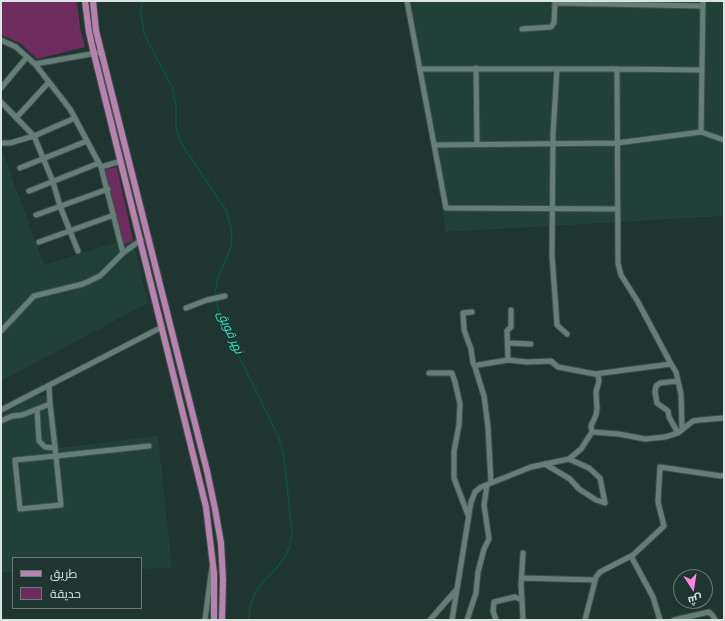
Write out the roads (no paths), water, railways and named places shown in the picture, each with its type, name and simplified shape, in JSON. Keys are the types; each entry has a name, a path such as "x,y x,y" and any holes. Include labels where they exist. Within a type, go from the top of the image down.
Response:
{"main road":[{"path":"85,1 89,32 94,54 206,507 212,562 214,620"},
{"path":"93,1 96,31 207,471 215,509 221,543 223,579 222,620"},
{"path":"126,182 134,181"}],"street":[{"path":"407,1 446,208 618,209"},
{"path":"522,29 551,27 554,22 554,2 703,3 701,132"},
{"path":"2,41 16,47 35,64 70,109 100,165 108,189 123,253"},
{"path":"35,64 102,52"},
{"path":"1,88 27,57"},
{"path":"476,68 477,144"},
{"path":"420,69 616,68 702,70"},
{"path":"616,68 618,263 621,275 638,302 676,372 681,394 680,431"},
{"path":"557,69 553,144 552,255 557,325 566,334"},
{"path":"16,118 49,82"},
{"path":"1,102 34,136 53,182 60,206 78,252"},
{"path":"1,143 10,143 34,136 75,118"},
{"path":"435,145 617,143 701,132 724,140"},
{"path":"20,168 87,141"},
{"path":"29,191 100,165 121,161"},
{"path":"36,215 108,189"},
{"path":"39,242 90,222 114,215"},
{"path":"1,331 34,296 83,284 100,276 123,253 140,240"},
{"path":"186,308 207,300 223,297"},
{"path":"508,360 507,331 511,327 511,310"},
{"path":"467,620 476,593 478,572 484,549 489,539 484,504 489,484 488,427 484,396 464,330 463,313 472,312"},
{"path":"1,410 162,327"},
{"path":"508,343 532,344"},
{"path":"475,368 478,365 508,360 527,362 551,361 558,367 598,374 671,364"},
{"path":"429,372 452,373 455,382 460,404 459,425 454,452 454,478 469,516"},
{"path":"452,620 471,502 475,492 481,487 531,467 569,459 581,449 592,432 591,426 596,415 596,392 599,381 598,374"},
{"path":"678,381 660,383 656,386 655,392 657,403 668,411 669,417 680,431"},
{"path":"48,386 56,456 61,505 20,509 15,460 56,456 149,446"},
{"path":"1,421 12,416 22,415 50,404"},
{"path":"37,409 39,442 45,447 55,448"},
{"path":"592,432 619,434 645,439 665,437 680,431 693,421 724,418"},
{"path":"545,464 570,479 579,489 596,500 605,503 600,478 590,468 569,459"},
{"path":"585,620 595,580 600,572 631,556 664,526 658,502 660,467 721,476 724,475"},
{"path":"522,620 523,553"},
{"path":"631,556 653,597 660,620"},
{"path":"205,620 212,562"},
{"path":"522,578 595,580"},
{"path":"430,620 457,589"},
{"path":"496,620 493,611 494,602 514,598 522,600"},
{"path":"674,620 709,612 715,620"}],"waterway":[{"name":"نهر قويق","path":"142,1 141,13 144,34 172,87 176,105 176,129 180,141 226,210 231,228 232,242 218,277 215,292 219,315 279,438 284,457 292,532 290,545 286,555 279,565 261,584 255,593 250,608 249,620"}]}
